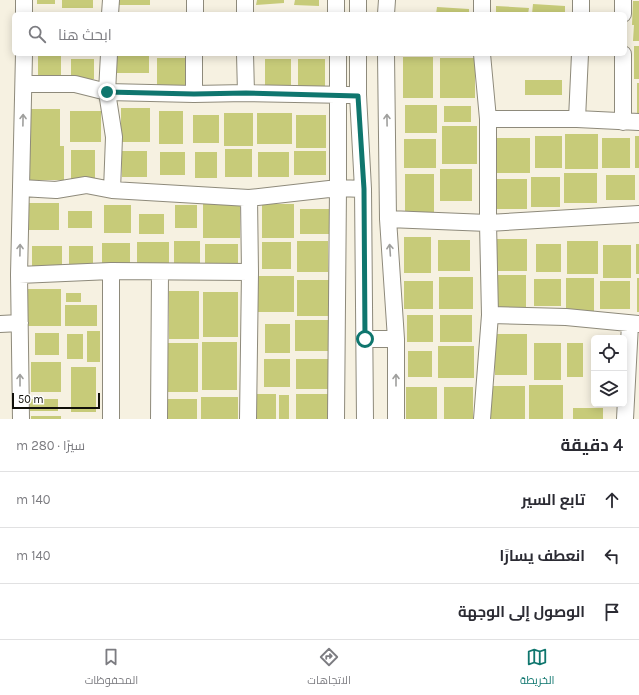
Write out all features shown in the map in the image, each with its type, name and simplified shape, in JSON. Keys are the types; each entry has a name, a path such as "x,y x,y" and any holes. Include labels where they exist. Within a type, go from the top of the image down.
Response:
{"street":[{"path":"24,0 24,12"},
{"path":"110,12 111,0"},
{"path":"195,0 195,12"},
{"path":"245,0 245,12"},
{"path":"336,0 336,12"},
{"path":"358,0 358,12"},
{"path":"386,12 387,0"},
{"path":"482,0 482,12"},
{"path":"581,0 581,12"},
{"path":"623,0 623,12"},
{"path":"20,419 20,274 24,56"},
{"path":"109,56 107,92 114,137 112,190"},
{"path":"194,56 194,94"},
{"path":"245,56 246,93"},
{"path":"336,419 338,56"},
{"path":"358,56 358,96 364,189 365,419"},
{"path":"386,56 388,219 396,339 396,419"},
{"path":"482,56 488,119 490,315 482,419"},
{"path":"577,119 580,56"},
{"path":"488,119 577,119 631,122 623,56"},
{"path":"24,84 75,84 107,92 194,94 246,93 358,96"},
{"path":"21,188 56,190 86,185 112,190 249,198 338,188 364,189"},
{"path":"248,419 250,272 249,198"},
{"path":"388,219 488,224 639,214"},
{"path":"20,274 111,271 250,272"},
{"path":"111,271 111,419"},
{"path":"159,419 160,272"},
{"path":"490,315 566,317 634,324 625,419"},
{"path":"0,324 20,323"},
{"path":"365,339 396,339"}],"building":[{"path":"37,0 55,0 55,4 37,4"},
{"path":"62,0 93,0 93,8 62,8"},
{"path":"117,0 150,0 150,5 117,5"},
{"path":"257,0 284,0 284,3 256,5"},
{"path":"295,0 319,0 319,6 294,5"},
{"path":"633,1 639,1 639,41 633,41"},
{"path":"533,4 565,6 565,12 532,12"},
{"path":"496,6 529,8 528,12 496,12"},
{"path":"437,7 469,9 469,12 436,12"},
{"path":"634,46 639,46 639,79 634,79"},
{"path":"38,56 61,56 61,78 38,78"},
{"path":"116,56 149,56 149,73 116,73"},
{"path":"403,57 433,57 433,98 403,98"},
{"path":"157,58 188,58 188,90 157,90"},
{"path":"440,58 475,58 475,98 440,98"},
{"path":"71,59 94,59 94,79 71,79"},
{"path":"265,59 291,59 291,87 265,87"},
{"path":"298,59 325,59 325,86 298,86"},
{"path":"525,80 562,80 562,95 525,95"},
{"path":"637,83 639,83 639,116 637,116"},
{"path":"405,105 437,105 437,133 405,133"},
{"path":"444,106 471,106 471,122 444,122"},
{"path":"121,108 150,108 150,142 121,142"},
{"path":"28,109 60,109 60,146 64,146 64,180 26,180"},
{"path":"70,111 101,111 101,142 70,142"},
{"path":"159,111 183,111 183,144 159,144"},
{"path":"224,113 253,113 253,146 224,146"},
{"path":"257,113 292,113 292,144 257,144"},
{"path":"193,115 219,115 219,143 193,143"},
{"path":"296,115 326,115 326,148 296,148"},
{"path":"442,126 477,126 477,164 442,164"},
{"path":"565,134 598,134 598,169 565,169"},
{"path":"535,136 562,136 562,168 535,168"},
{"path":"635,136 639,136 639,168 635,168"},
{"path":"494,138 530,138 530,173 494,173"},
{"path":"602,138 630,138 630,168 602,168"},
{"path":"404,139 436,139 436,168 404,168"},
{"path":"225,149 252,149 252,177 225,177"},
{"path":"71,150 95,150 95,179 71,179"},
{"path":"122,151 147,151 147,177 122,177"},
{"path":"294,151 326,151 326,175 294,175"},
{"path":"160,152 185,152 185,175 160,175"},
{"path":"195,152 217,152 217,178 195,178"},
{"path":"258,152 289,152 289,177 258,177"},
{"path":"440,169 472,169 472,201 440,201"},
{"path":"564,173 597,173 597,203 564,203"},
{"path":"405,174 434,174 434,213 405,213"},
{"path":"606,175 635,175 635,200 606,200"},
{"path":"531,177 560,177 560,207 531,207"},
{"path":"493,179 527,179 527,209 493,209"},
{"path":"203,201 240,201 240,238 203,238"},
{"path":"28,203 59,203 59,230 28,230"},
{"path":"262,204 294,204 294,238 262,238"},
{"path":"104,205 131,205 131,233 104,233"},
{"path":"175,205 197,205 197,228 175,228"},
{"path":"300,209 330,209 330,234 300,234"},
{"path":"68,211 92,211 92,228 68,228"},
{"path":"139,214 164,214 164,234 139,234"},
{"path":"404,237 431,237 431,273 404,273"},
{"path":"492,239 527,239 527,271 492,271"},
{"path":"438,240 470,240 470,271 438,271"},
{"path":"174,241 200,241 200,266 174,266"},
{"path":"297,241 328,241 328,272 297,272"},
{"path":"567,241 598,241 598,274 567,274"},
{"path":"137,242 169,242 169,267 137,267"},
{"path":"262,242 291,242 291,269 262,269"},
{"path":"102,243 130,243 130,266 102,266"},
{"path":"205,244 238,244 238,265 205,265"},
{"path":"536,244 561,244 561,272 536,272"},
{"path":"636,244 639,244 639,274 636,274"},
{"path":"603,245 631,245 631,278 603,278"},
{"path":"32,246 62,246 62,268 32,268"},
{"path":"69,246 93,246 93,269 69,269"},
{"path":"498,275 526,275 526,309 498,309"},
{"path":"258,276 294,276 294,312 258,312"},
{"path":"439,277 473,277 473,309 439,309"},
{"path":"566,278 594,278 594,312 566,312"},
{"path":"637,278 639,278 639,312 637,312"},
{"path":"534,279 561,279 561,306 534,306"},
{"path":"297,280 329,280 329,316 297,316"},
{"path":"404,281 433,281 433,309 404,309"},
{"path":"600,281 630,281 630,309 600,309"},
{"path":"28,289 61,289 61,326 28,326"},
{"path":"169,291 199,291 199,339 169,339"},
{"path":"203,292 238,292 238,337 203,337"},
{"path":"66,293 81,293 81,302 66,302"},
{"path":"65,305 97,305 97,326 65,326"},
{"path":"407,315 433,315 433,342 407,342"},
{"path":"440,315 472,315 472,342 440,342"},
{"path":"295,320 332,320 332,351 295,351"},
{"path":"265,324 290,324 290,353 265,353"},
{"path":"87,331 100,331 100,362 87,362"},
{"path":"35,333 59,333 59,355 35,355"},
{"path":"67,334 83,334 83,359 67,359"},
{"path":"495,334 527,334 527,375 495,375"},
{"path":"202,342 237,342 237,390 202,390"},
{"path":"167,343 198,343 198,392 167,392"},
{"path":"534,343 561,343 561,380 534,380"},
{"path":"567,343 583,343 583,377 567,377"},
{"path":"438,346 474,346 474,378 438,378"},
{"path":"408,351 432,351 432,377 408,377"},
{"path":"264,359 290,359 290,387 264,387"},
{"path":"296,359 330,359 330,389 296,389"},
{"path":"31,362 61,362 61,392 31,392"},
{"path":"71,367 96,367 96,412 71,412"},
{"path":"529,385 563,385 563,419 529,419"},
{"path":"491,386 525,386 525,419 491,419"},
{"path":"406,387 437,387 437,419 406,419"},
{"path":"444,387 473,387 473,419 444,419"},
{"path":"255,394 276,394 276,419 255,419"},
{"path":"296,394 330,394 330,419 296,419"},
{"path":"279,395 289,395 289,419 279,419"},
{"path":"201,397 238,397 238,419 201,419"},
{"path":"30,399 58,399 58,411 30,411"},
{"path":"166,399 197,399 197,419 166,419"},
{"path":"573,408 603,408 603,419 573,419"},
{"path":"31,416 61,416 61,419 31,419"}],"route":[{"path":"107,92 194,94 246,93 358,96 364,189 365,339"}]}
